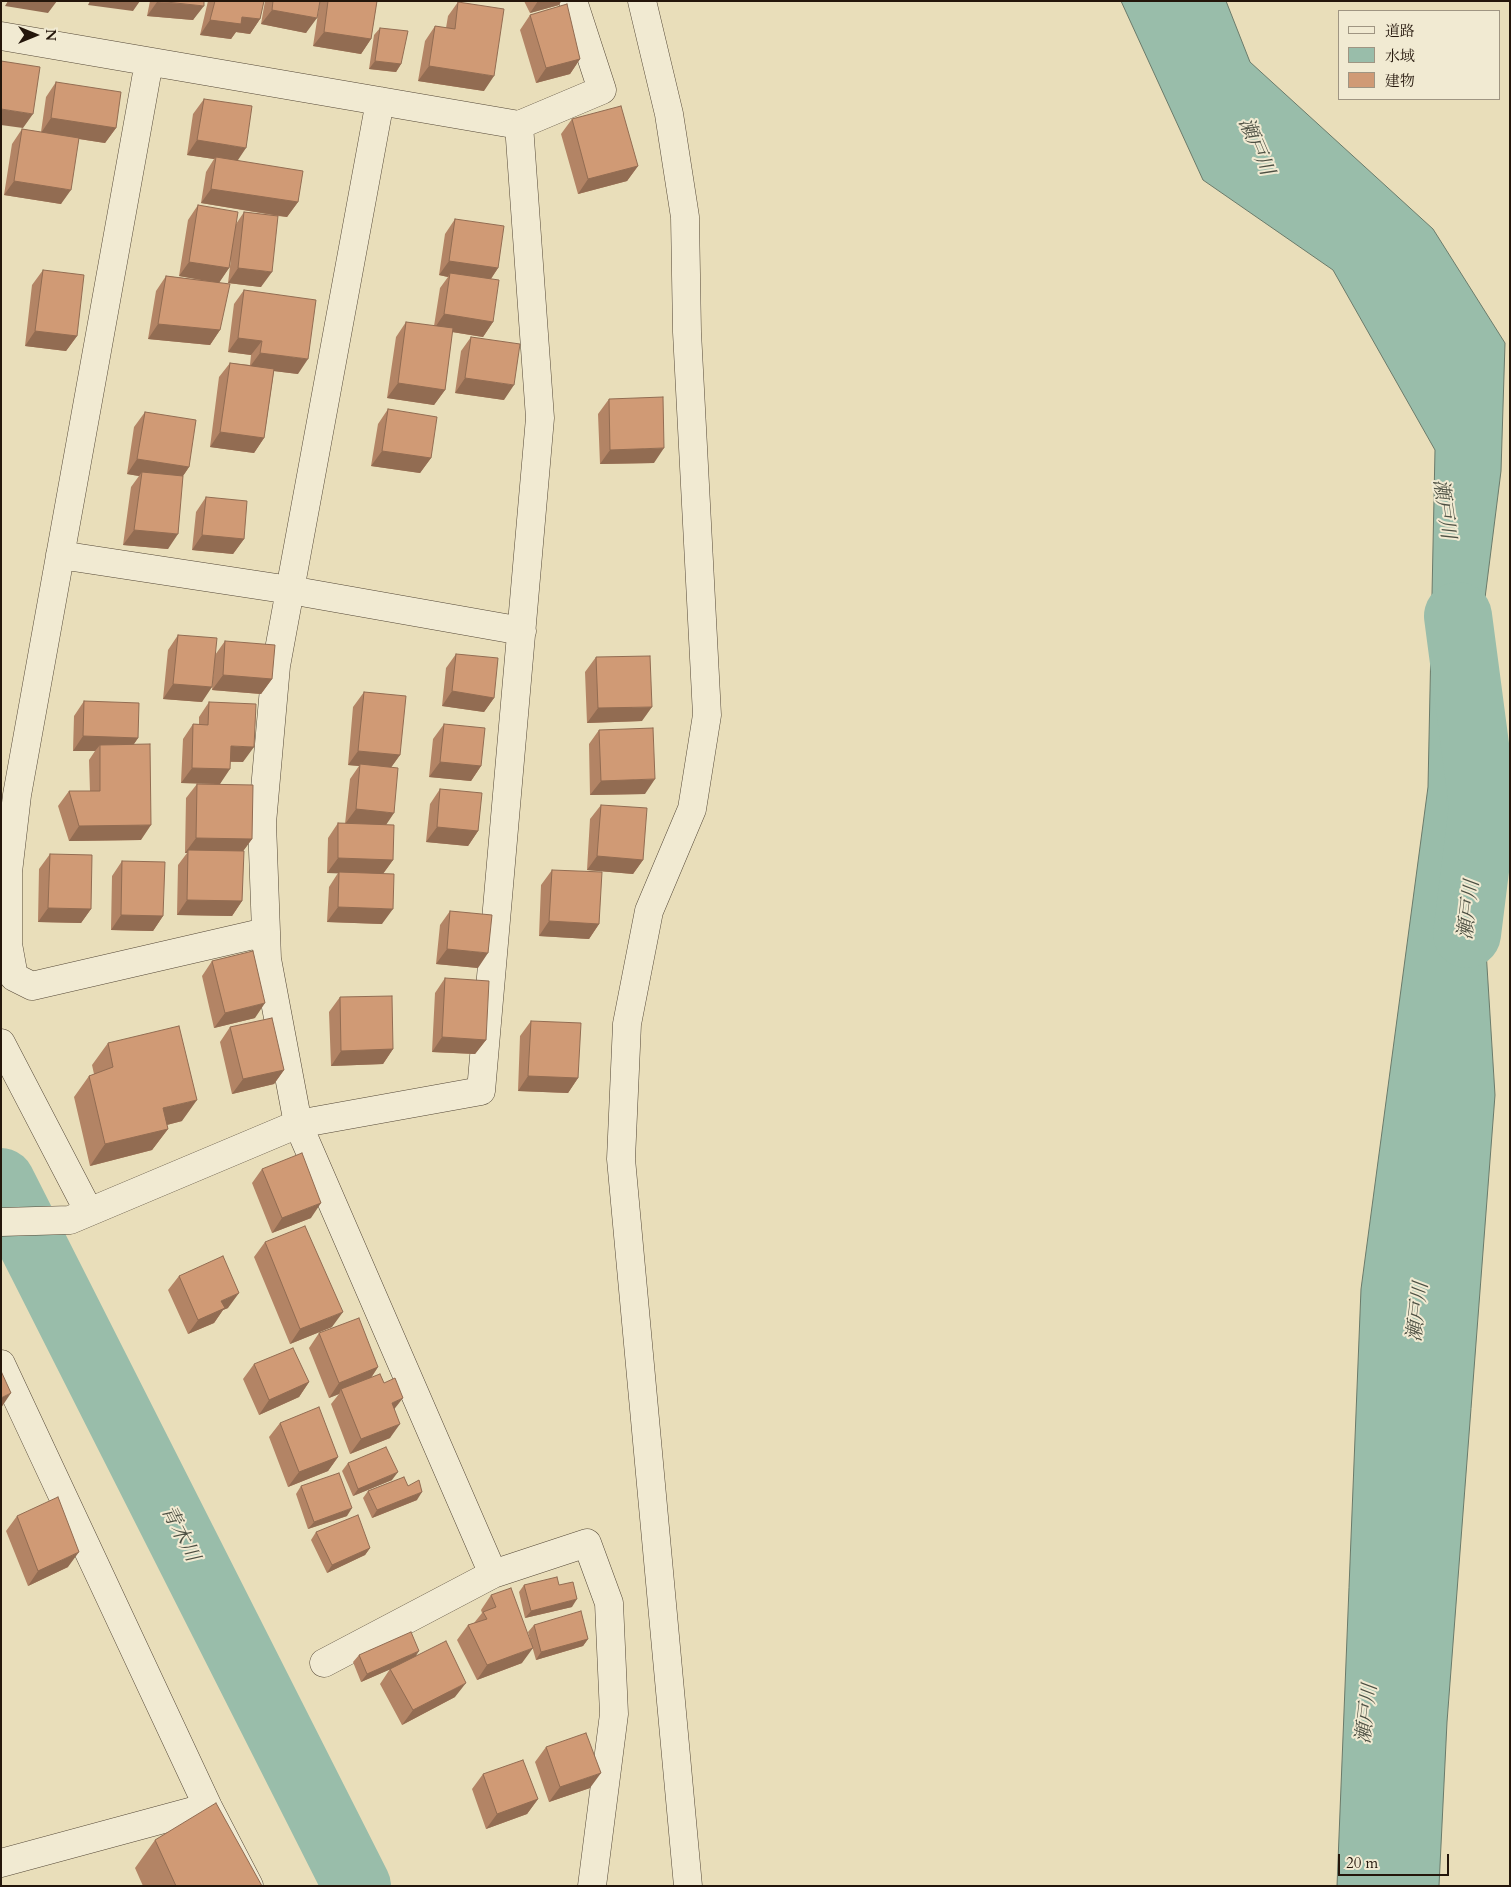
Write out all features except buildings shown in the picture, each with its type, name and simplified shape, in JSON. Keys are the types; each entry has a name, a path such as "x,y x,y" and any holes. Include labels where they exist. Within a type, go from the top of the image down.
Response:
{"street":[{"path":"1,36 519,125 602,90 573,1"},
{"path":"642,1 669,114 685,217 687,332 707,715 692,809 647,920 627,1024 621,1159 688,1886"},
{"path":"149,62 17,795 8,872 8,944 14,977 32,986 266,932"},
{"path":"380,102 276,666 262,823 267,958 298,1124 493,1574"},
{"path":"1,1222 80,1216 298,1124 482,1091 540,418 519,125"},
{"path":"60,555 290,590 522,631"},
{"path":"1,1043 80,1216"},
{"path":"1,1364 208,1807 250,1886"},
{"path":"324,1663 493,1574 587,1543 609,1602 614,1714 592,1886"},
{"path":"1,1863 208,1807"}],"water":[{"path":"1121,1 1226,1 1250,62 1433,229 1505,343 1501,471 1471,709 1495,1095 1447,1722 1439,1886 1337,1886 1361,1289 1428,787 1435,450 1333,270 1203,180"}],"waterway":[{"name":"瀬戸川","path":"1458,616 1483,806 1467,934"},
{"name":"青木川","path":"1,1182 357,1886"}]}
